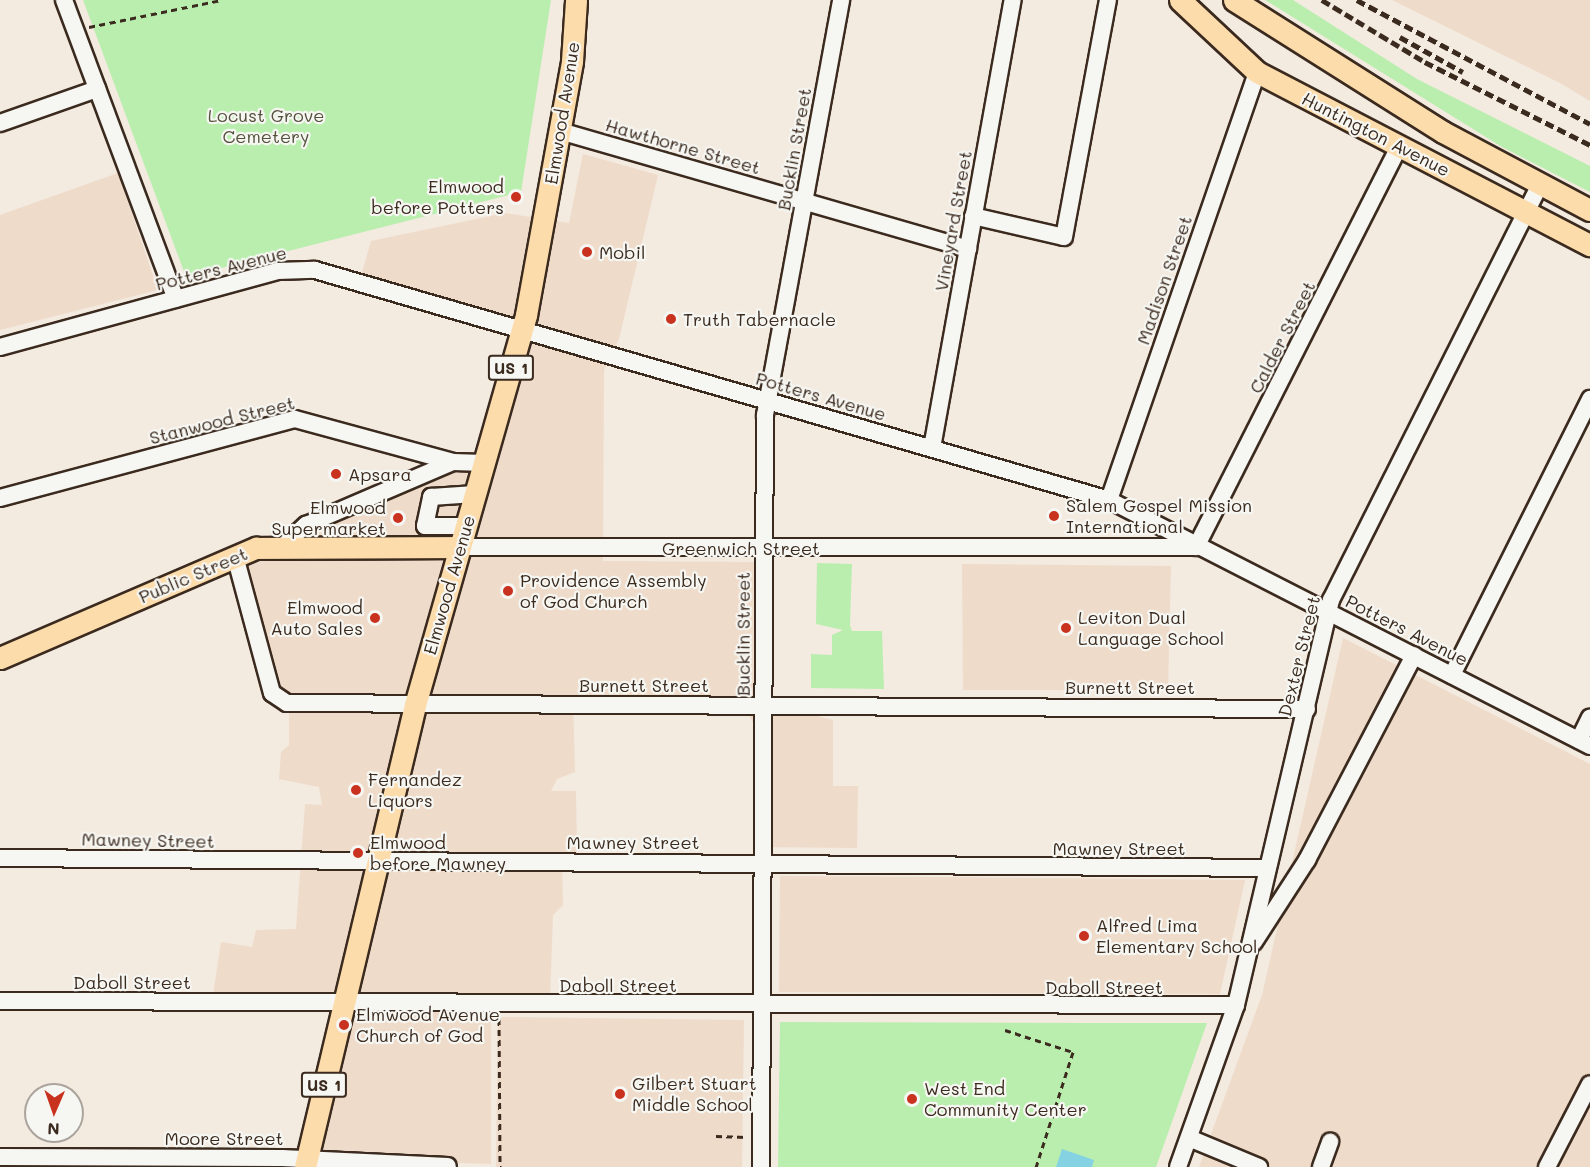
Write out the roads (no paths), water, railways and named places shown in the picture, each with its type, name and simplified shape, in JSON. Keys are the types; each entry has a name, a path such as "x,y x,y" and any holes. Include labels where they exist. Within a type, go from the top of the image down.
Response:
{"main road":[{"name":"Elmwood Avenue","path":"306,1163 375,862 415,705 522,330 560,131 576,0"},
{"name":"Huntington Avenue","path":"1180,0 1257,72 1590,244"},
{"name":"Huntington Avenue","path":"1234,0 1443,132 1590,210"},
{"name":"Greenwich Street","path":"282,546 460,547"},
{"name":"Public Street","path":"0,658 235,556 282,546"}],"street":[{"path":"64,0 176,299"},
{"name":"Bucklin Street","path":"761,1167 762,548 768,401 841,0"},
{"name":"Vineyard Street","path":"932,448 1013,0"},
{"path":"973,216 1064,237 1108,0"},
{"name":"Madison Street","path":"1108,500 1257,72"},
{"path":"0,123 97,89"},
{"name":"Hawthorne Street","path":"560,131 968,249"},
{"name":"Calder Street","path":"1199,545 1399,146"},
{"name":"Dexter Street","path":"1178,1167 1236,1005 1244,958 1328,612 1540,184"},
{"name":"Potters Avenue","path":"0,347 301,268 1108,500 1584,743"},
{"path":"1452,675 1590,399"},
{"name":"Stanwood Street","path":"0,498 295,419 453,462"},
{"name":"Public Street","path":"282,546 306,525 453,462 484,463"},
{"path":"419,547 431,497 420,476"},
{"path":"431,497 475,494"},
{"path":"425,526 466,526"},
{"name":"Greenwich Street","path":"460,547 1158,551 1199,545"},
{"name":"Burnett Street","path":"235,556 275,699 415,705 762,704 1306,709"},
{"path":"1244,958 1307,860 1414,655"},
{"path":"1584,743 1590,717"},
{"name":"Mawney Street","path":"0,858 375,862 761,862 1267,868"},
{"name":"Daboll Street","path":"0,1001 1236,1005"},
{"path":"1547,1167 1588,1093"},
{"path":"1189,1138 1258,1167"},
{"path":"1321,1167 1330,1142"},
{"name":"Moore Street","path":"0,1157 448,1166"}],"water":[{"path":"1062,1149 1094,1160 1092,1167 1056,1167"}],"railway":[{"path":"1322,0 1425,62 1590,145"},
{"path":"1357,0 1590,124"},
{"path":"1400,37 1463,72"}],"place":[{"name":"Elmwood before Potters","path":"516,197"},
{"name":"Mobil","path":"587,252"},
{"name":"Truth Tabernacle","path":"671,319"},
{"name":"Apsara","path":"336,474"},
{"name":"Salem Gospel Mission International","path":"1054,516"},
{"name":"Elmwood Supermarket","path":"398,518"},
{"name":"Providence Assembly of God Church","path":"508,591"},
{"name":"Elmwood Auto Sales","path":"375,618"},
{"name":"Leviton Dual Language School","path":"1066,628"},
{"name":"Fernandez Liquors","path":"356,790"},
{"name":"Elmwood before Mawney","path":"358,853"},
{"name":"Alfred Lima Elementary School","path":"1084,936"},
{"name":"Elmwood Avenue Church of God","path":"344,1025"},
{"name":"Gilbert Stuart Middle School","path":"620,1094"},
{"name":"West End Community Center","path":"912,1099"}],"park label":[{"name":"Locust Grove Cemetery","path":"266,126"}]}
